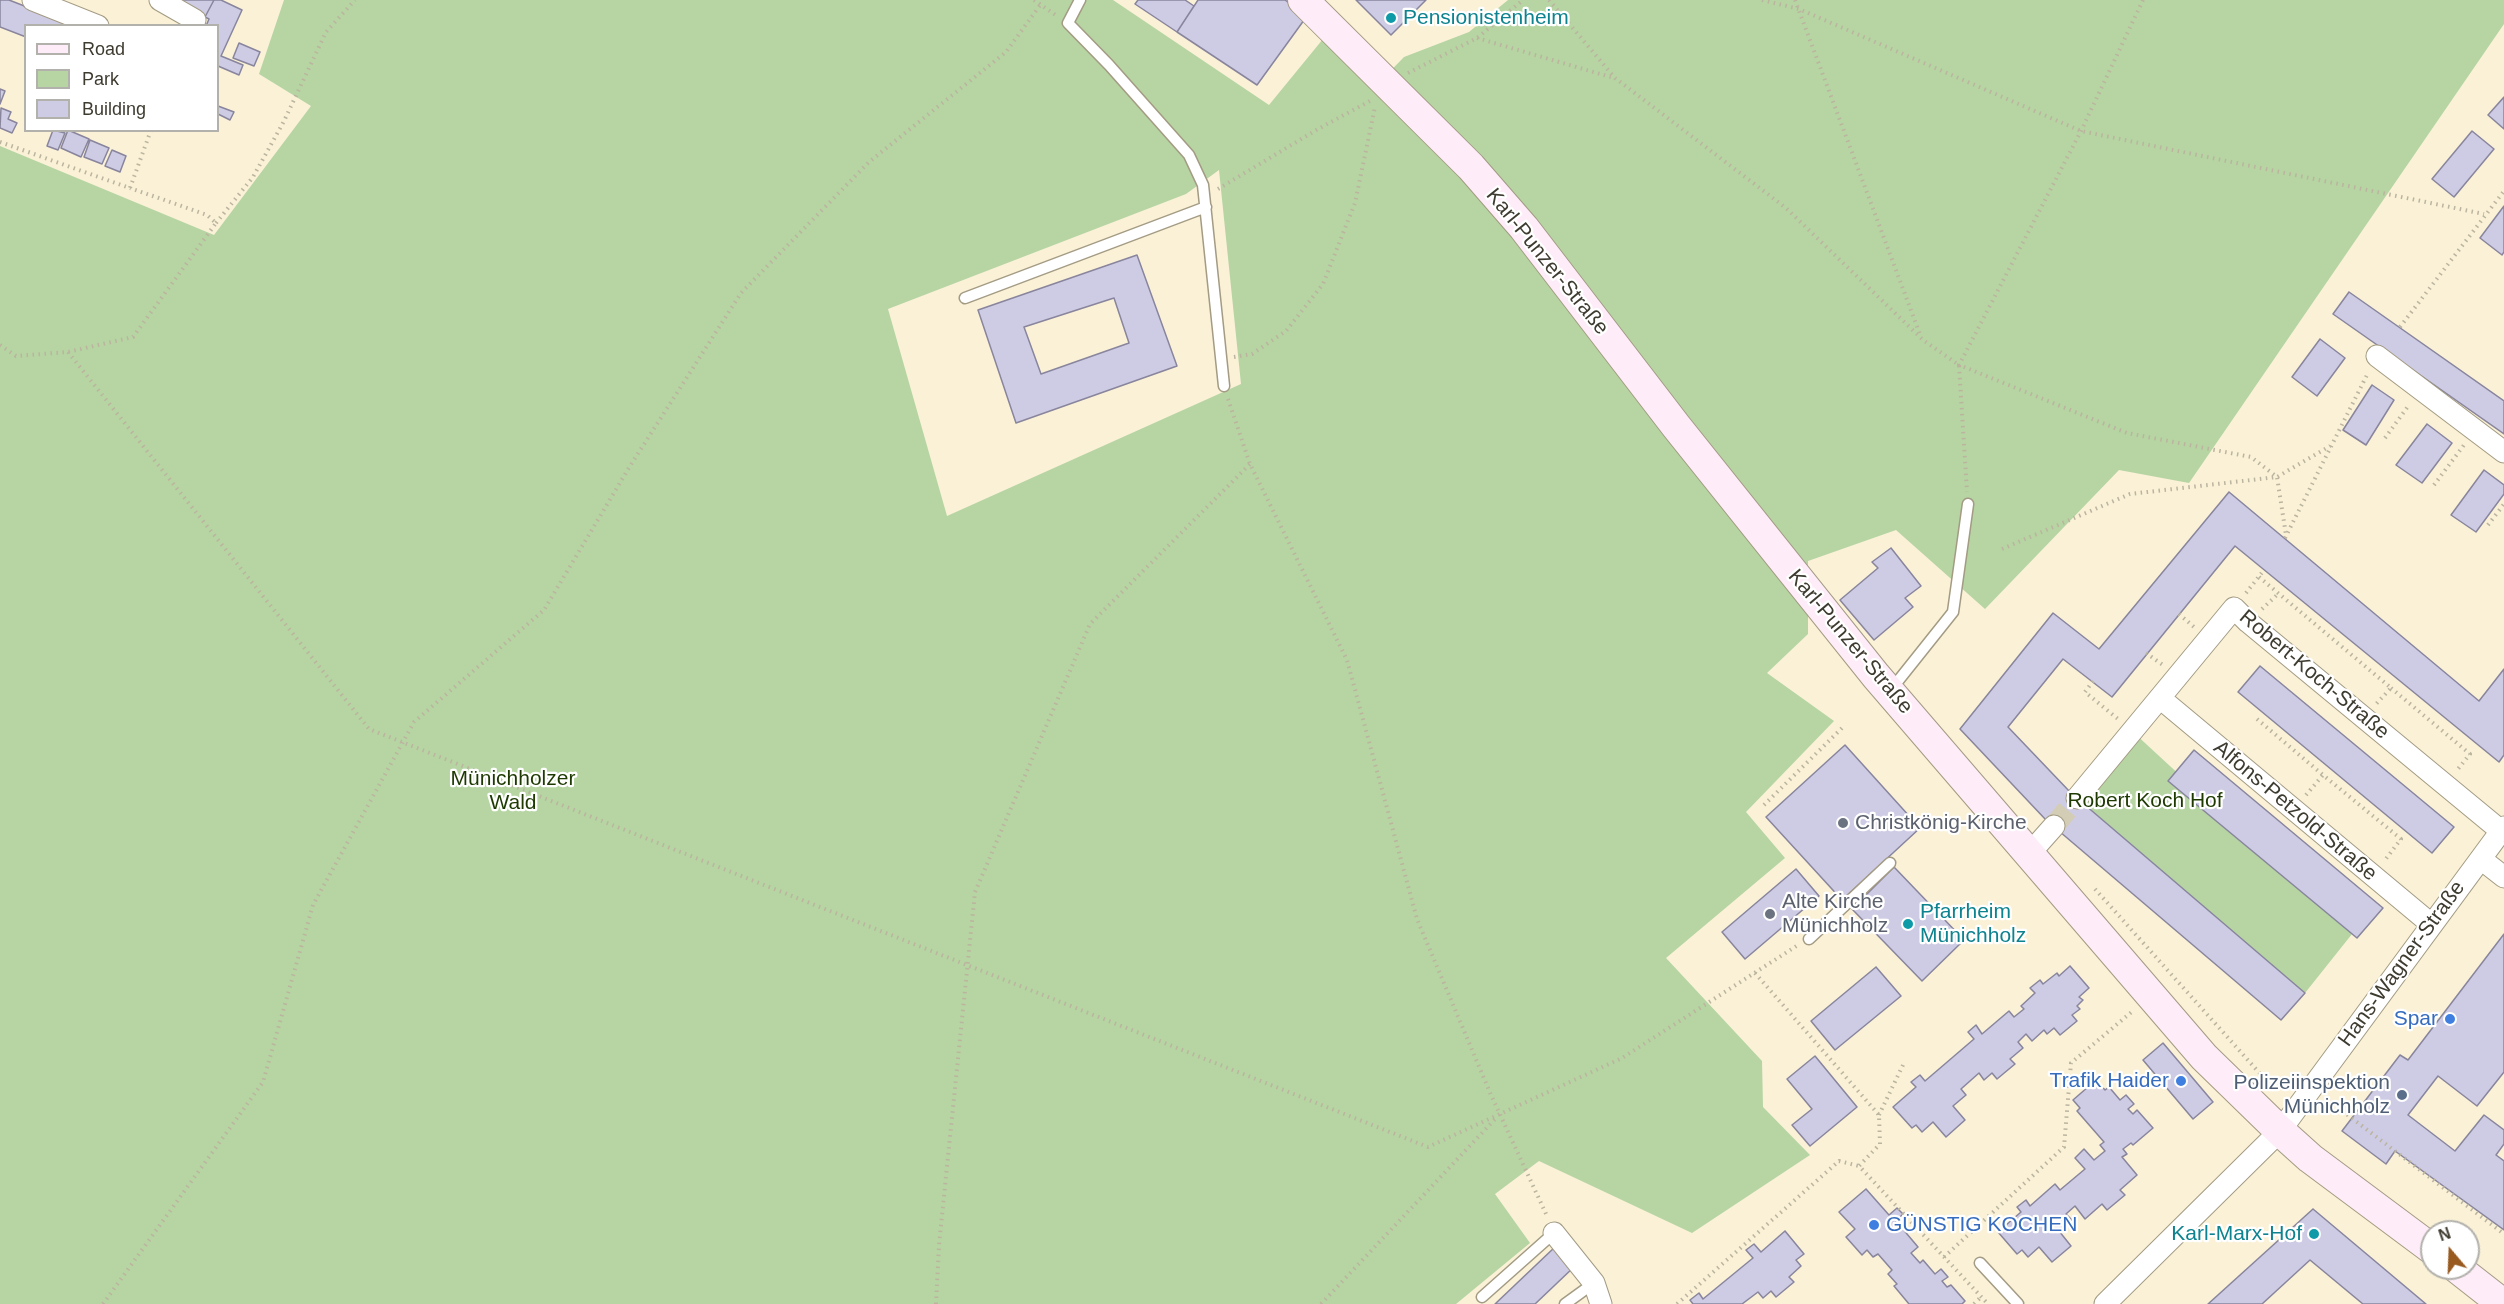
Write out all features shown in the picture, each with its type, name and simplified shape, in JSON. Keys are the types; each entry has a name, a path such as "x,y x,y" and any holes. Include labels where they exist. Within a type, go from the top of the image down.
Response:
{"street":[{"path":"33,0 93,24"},
{"path":"160,0 195,20 193,24"},
{"name":"Karl-Punzer-Straße","path":"1303,0 1471,168 1524,228 1879,684 2030,853 2204,1057 2310,1158 2420,1241"},
{"path":"2377,356 2504,452"},
{"name":"Robert-Koch-Straße","path":"2077,798 2234,608 2444,785 2502,829"},
{"name":"Alfons-Petzold-Straße","path":"2160,698 2431,924"},
{"path":"2030,853 2054,826"},
{"name":"Hans-Wagner-Straße","path":"2105,1304 2280,1131 2502,829"},
{"path":"2481,859 2504,877"},
{"path":"1554,1233 1594,1283 1600,1304"},
{"path":"2472,1280 2503,1304"}],"lane":[{"path":"1080,0 1068,23 1109,65 1189,155 1203,185 1224,387"},
{"path":"965,298 1205,202"},
{"path":"1879,684 1953,612 1968,504"},
{"path":"1809,939 1890,863"},
{"path":"1482,1297 1554,1233"},
{"path":"1980,1263 2018,1304"},
{"path":"1565,1304 1594,1283"}],"path":[{"path":"0,345 16,356 68,352 133,337 216,223 253,177 284,121 326,32 355,0"},
{"path":"1034,0 1068,23"},
{"path":"1387,83 1477,38 1523,0"},
{"path":"1549,0 1615,78 1786,208 1923,340 1959,365 2127,433 2251,457 2277,477 2285,537 2377,356"},
{"path":"1762,0 1798,9 2081,131 2484,214"},
{"path":"1795,0 1923,340"},
{"path":"1968,504 1959,365 2081,131 2143,0"},
{"path":"103,1304 263,1082 313,905 414,722 544,610 630,466 741,293 869,162 1006,52 1041,4"},
{"path":"1477,38 1615,78"},
{"path":"1205,202 1318,129 1377,98 1355,202 1323,284 1286,331 1251,354 1221,359"},
{"path":"130,188 149,132"},
{"path":"0,142 207,215 216,223"},
{"path":"2400,327 2484,214 2504,191"},
{"path":"68,352 369,729 1428,1147 1622,1058 1809,939"},
{"path":"1224,387 1250,464 1347,660 1417,919 1499,1114 1554,1233"},
{"path":"2385,438 2421,389"},
{"path":"2434,485 2475,430"},
{"path":"2002,549 2130,494 2277,477 2330,446"},
{"path":"936,1304 939,1245 975,892 1090,624 1250,464"},
{"path":"2488,525 2504,504"},
{"path":"2234,608 2264,570"},
{"path":"2259,577 2470,754 2444,785"},
{"path":"2093,681 2085,692 2132,731"},
{"path":"2363,717 2391,688"},
{"path":"2257,719 2402,840 2372,875"},
{"path":"1764,805 1842,728"},
{"path":"2293,809 2323,775"},
{"path":"1755,973 1879,1115"},
{"path":"1944,1257 2064,1147 2071,1063 2151,996"},
{"path":"1859,1166 1880,1144 1879,1115 1903,1065"},
{"path":"2312,1088 2504,1234"},
{"path":"1321,1304 1499,1114"},
{"path":"1677,1304 1839,1161 1859,1166 1988,1304"},
{"path":"1974,1304 1981,1297"}],"green space":[{"name":"Münichholzer Wald","path":"284,0 1113,0 1269,105 1323,39 1373,89 1404,57 1469,32 1508,0 2504,0 2504,24 2189,483 2119,470 1985,609 1896,530 1808,561 1808,634 1767,673 1834,721 1746,812 1785,858 1666,958 1762,1061 1763,1107 1810,1155 1692,1233 1539,1161 1495,1194 1530,1243 1456,1304 0,1304 0,146 214,235 311,106 259,74","holes":["1219,170 1241,384 947,516 888,309 1186,194"]},
{"name":"Robert Koch Hof","path":"2132,731 2352,934 2305,993 2085,806"}],"building":[{"path":"0,0 9,0 71,24 24,24 24,36 0,27"},
{"path":"173,0 214,0 205,17"},
{"path":"214,0 221,0 242,10 221,56 243,65 239,75 219,66 219,24 207,24 209,19 205,17"},
{"path":"1138,0 1185,0 1194,6 1177,32 1135,4"},
{"path":"1198,0 1285,0 1307,16 1257,85 1177,32"},
{"name":"Pensionistenheim","path":"1356,0 1426,0 1391,35"},
{"path":"239,43 260,52 254,66 233,58"},
{"path":"0,89 5,91 0,104"},
{"path":"2504,97 2504,129 2488,115"},
{"path":"219,106 234,112 230,120 219,114"},
{"path":"1,108 11,112 8,119 17,123 12,133 0,128"},
{"path":"2472,131 2494,149 2454,197 2432,179"},
{"path":"52,132 65,133 58,150 47,146"},
{"path":"67,132 89,139 81,157 61,148"},
{"path":"90,140 109,148 102,164 84,157"},
{"path":"112,150 126,156 120,172 105,166"},
{"path":"2504,206 2504,252 2502,255 2480,238"},
{"path":"1137,255 1177,366 1016,423 978,310","holes":["1114,298 1129,343 1041,374 1024,327"]},
{"path":"2349,292 2504,401 2504,434 2333,314"},
{"path":"2320,339 2345,358 2317,396 2292,377"},
{"path":"2372,385 2394,400 2366,445 2343,430"},
{"path":"2427,424 2452,443 2422,483 2396,465"},
{"path":"2484,470 2504,485 2504,494 2476,532 2451,515"},
{"path":"2229,492 2479,701 2504,669 2504,755 2499,762 2235,546 2112,697 2063,659 2008,727 2071,793 2305,993 2281,1020 2046,820 1960,729 2053,613 2099,649"},
{"path":"1891,548 1921,586 1905,598 1913,607 1874,640 1840,600 1878,568 1872,562"},
{"path":"2260,666 2454,827 2432,853 2238,692"},
{"name":"Christkönig-Kirche","path":"1845,745 1920,828 1842,900 1766,817"},
{"path":"2194,750 2383,908 2357,938 2168,781"},
{"name":"Pfarrheim Münichholz","path":"1894,867 1964,940 1922,981 1852,909"},
{"name":"Alte Kirche Münichholz","path":"1796,869 1819,896 1745,959 1722,932"},
{"path":"2504,934 2504,1072 2477,1106 2438,1076 2408,1115 2455,1151 2484,1115 2504,1130 2504,1144 2496,1155 2504,1161 2504,1230 2395,1151 2386,1164 2342,1131 2400,1055 2408,1060"},
{"path":"2070,966 2089,988 2079,997 2083,1000 2077,1006 2080,1009 2072,1015 2077,1021 2060,1035 2054,1028 2047,1034 2044,1030 2032,1041 2026,1034 2018,1042 2023,1048 2010,1059 2015,1064 1997,1079 1992,1073 1984,1080 1979,1073 1961,1089 1966,1095 1953,1106 1965,1120 1946,1137 1933,1122 1922,1132 1916,1125 1912,1128 1893,1107 1916,1087 1911,1082 1920,1075 1925,1081 1974,1039 1968,1032 1976,1025 1982,1034 2009,1011 2014,1017 2024,1009 2021,1006 2035,993 2030,988 2040,980 2043,984 2057,973 2059,976"},
{"path":"1876,967 1901,996 1835,1050 1811,1021"},
{"path":"2163,1043 2213,1102 2193,1119 2143,1060"},
{"path":"1815,1056 1857,1107 1810,1146 1792,1125 1812,1109 1787,1079"},
{"path":"2096,1080 2105,1090 2109,1087 2120,1100 2126,1095 2134,1104 2128,1109 2133,1114 2137,1110 2153,1128 2133,1145 2131,1143 2123,1149 2127,1154 2122,1157 2137,1175 2120,1190 2125,1195 2107,1210 2102,1204 2085,1219 2075,1206 2066,1214 2072,1220 2059,1231 2071,1246 2052,1262 2039,1247 2028,1257 2022,1250 2017,1254 1998,1232 2021,1212 2017,1207 2026,1200 2030,1206 2055,1184 2060,1190 2085,1169 2075,1158 2084,1149 2094,1160 2105,1151 2100,1145 2104,1142 2077,1111 2080,1108 2073,1100"},
{"path":"1866,1189 1889,1215 1897,1208 1903,1214 1896,1221 1918,1247 1911,1253 1920,1263 1923,1260 1935,1274 1941,1269 1948,1277 1942,1281 1947,1287 1951,1285 1965,1301 1962,1304 1909,1304 1894,1286 1897,1284 1888,1274 1892,1270 1878,1254 1873,1257 1867,1250 1862,1255 1846,1237 1855,1229 1839,1212"},
{"name":"Karl-Marx-Hof","path":"2313,1209 2426,1304 2363,1304 2310,1260 2262,1304 2208,1304"},
{"path":"1785,1231 1804,1254 1796,1260 1801,1266 1789,1277 1794,1282 1776,1297 1771,1291 1763,1298 1758,1292 1742,1304 1693,1304 1690,1300 1699,1293 1703,1299 1753,1258 1746,1250 1754,1244 1761,1252"},
{"path":"1556,1246 1575,1266 1535,1304 1495,1304"}],"tunnel":[{"path":"2054,826 2077,798"}],"place":[{"name":"Pensionistenheim","path":"1391,18"},
{"name":"Christkönig-Kirche","path":"1843,823"},
{"name":"Alte Kirche Münichholz","path":"1770,914"},
{"name":"Pfarrheim Münichholz","path":"1908,924"},
{"name":"Spar","path":"2450,1019"},
{"name":"Trafik Haider","path":"2181,1081"},
{"name":"Polizeiinspektion Münichholz","path":"2402,1095"},
{"name":"GÜNSTIG KOCHEN","path":"1874,1225"},
{"name":"Karl-Marx-Hof","path":"2314,1234"}]}
